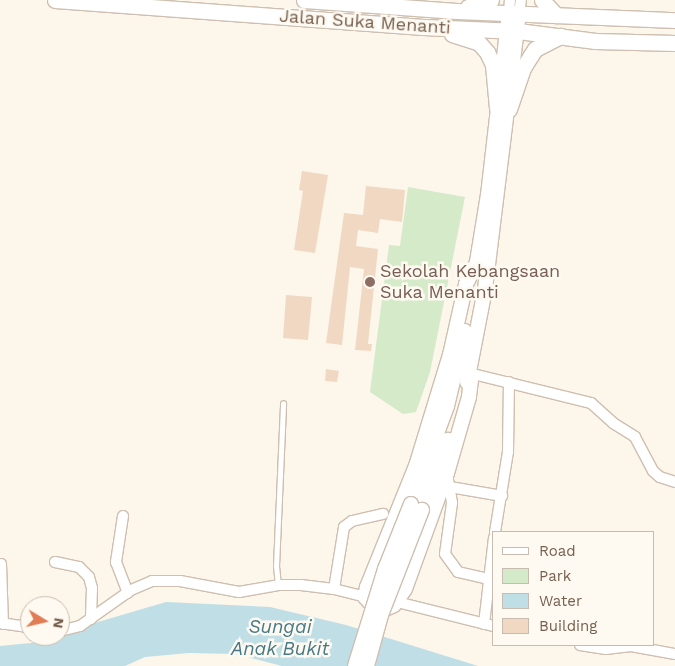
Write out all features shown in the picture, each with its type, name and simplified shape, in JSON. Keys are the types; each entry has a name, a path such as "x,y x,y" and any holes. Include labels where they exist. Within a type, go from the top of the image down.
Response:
{"main road":[{"name":"Jalan Suka Menanti","path":"55,0 423,27 512,31 595,40 675,43"},
{"name":"Jalan Suka Menanti","path":"304,0 457,11 515,7 556,15 675,20"},
{"path":"457,11 491,0"},
{"path":"542,0 556,15"},
{"path":"423,27 479,43 493,65 503,109"},
{"path":"503,109 523,68 535,49 560,36"}],"street":[{"path":"355,666 384,569 417,507 452,429 469,373 485,289 515,7"},
{"path":"367,666 380,615 417,507 454,382 478,260 503,109"},
{"path":"365,597 367,587 392,529 427,432 450,355 466,284 478,260"},
{"path":"469,373 591,403 612,423 635,438 654,471 660,477 675,482"},
{"path":"70,628 80,626 128,593 152,581 163,580 180,581 239,592 278,585 334,589 365,597 371,605 380,610 389,608 397,602 405,589 447,473 469,397 471,380 469,373"},
{"path":"495,531 509,440 509,382"},
{"path":"447,473 452,503 445,547 447,559 458,572 488,579"},
{"path":"450,487 502,496"},
{"path":"334,589 344,527 352,521 383,514"},
{"path":"123,516 116,562 128,593"},
{"path":"397,602 489,625 488,579 492,552"},
{"path":"54,562 79,567 89,577 92,588 91,619"},
{"path":"1,564 1,624 20,626"},
{"path":"586,646 606,649 625,646"},
{"path":"636,646 675,654"}],"lane":[{"path":"278,585 276,566 283,404"}],"green space":[{"path":"408,187 465,197 430,372 416,412 403,414 370,392 389,245 400,246"}],"water":[{"name":"Sungai Anak Bukit","path":"166,602 270,607 346,625 478,666 282,666 235,654 189,653 145,657 125,666 0,666 0,646 20,644 20,646 70,646 70,633 98,622"}],"building":[{"path":"302,171 328,175 315,253 294,250 303,191 299,190"},
{"path":"366,186 405,190 402,222 380,219 378,233 358,230 356,246 378,249 368,344 372,344 371,351 355,350 364,269 350,267 342,345 326,343 344,213 363,215"},
{"path":"286,295 312,297 308,340 283,338"},
{"path":"326,369 339,371 337,382 325,381"}],"place":[{"name":"Sekolah Kebangsaan Suka Menanti","path":"370,282"}]}
